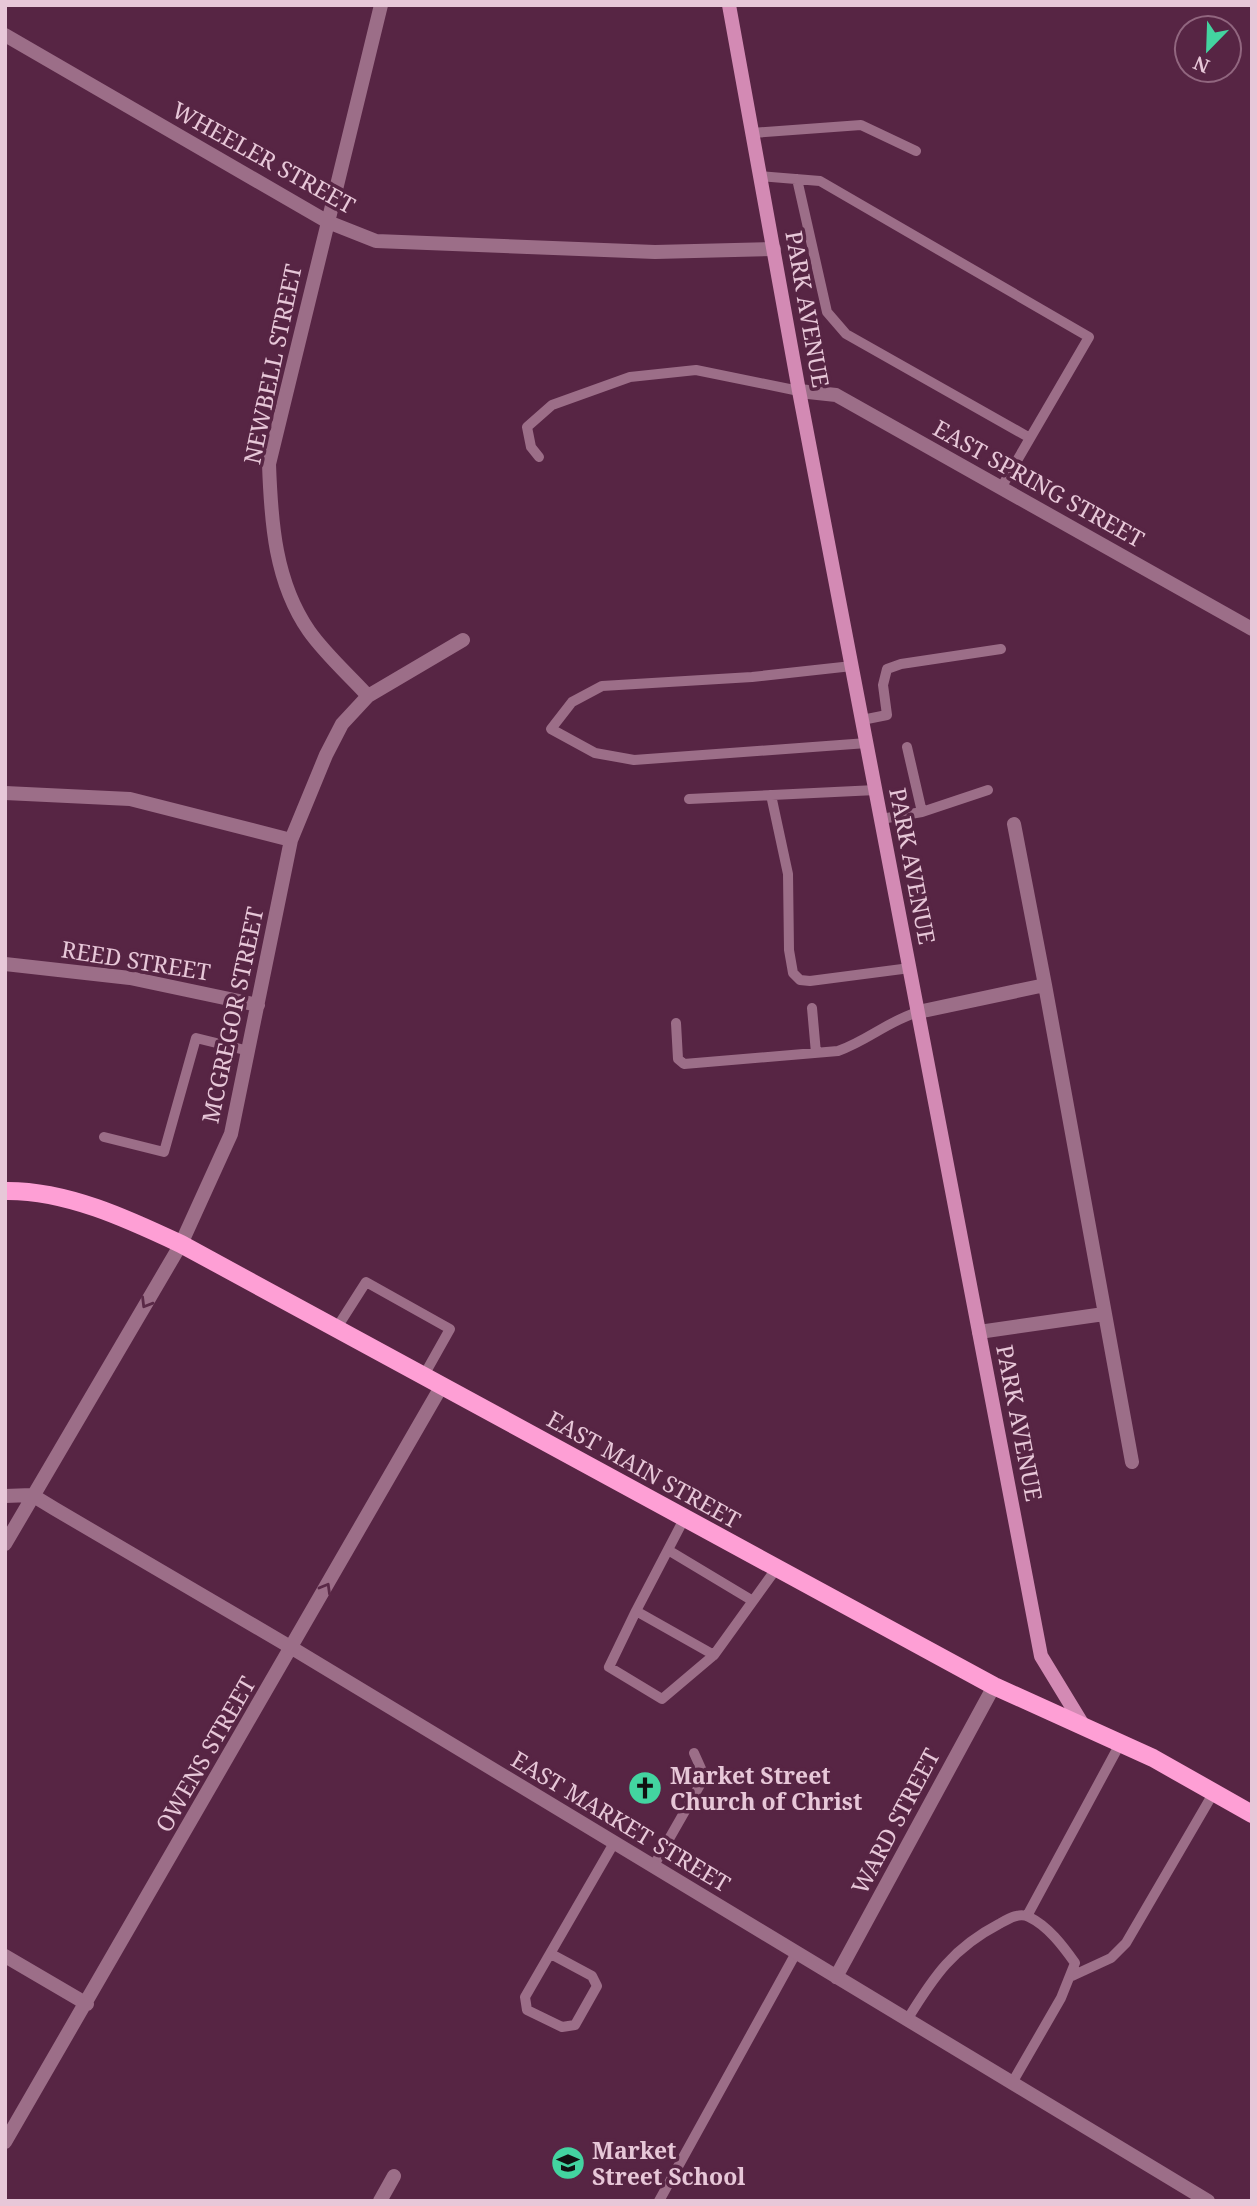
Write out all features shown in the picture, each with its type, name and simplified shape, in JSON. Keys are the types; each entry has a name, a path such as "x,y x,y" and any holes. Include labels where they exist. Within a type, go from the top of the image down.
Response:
{"main road":[{"name":"EAST MAIN STREET","path":"5,1191 51,1197 97,1209 181,1244 993,1686 1121,1742 1252,1814"}],"street":[{"name":"NEWBELL STREET","path":"368,696 309,631 284,580 271,527 269,464 382,5"},
{"name":"PARK AVENUE","path":"729,5 799,391 1041,1656 1083,1725"},
{"name":"WHEELER STREET","path":"5,36 328,222 376,241 655,251 774,249"},
{"name":"EAST SPRING STREET","path":"799,391 836,395 1252,629"},
{"name":"MCGREGOR STREET","path":"5,1544 181,1244 231,1134 291,840 326,755 342,724 368,696 463,640"},
{"path":"5,793 130,799 291,840"},
{"path":"1014,824 1132,1462"},
{"name":"REED STREET","path":"5,964 130,978 258,1006"},
{"path":"918,1012 1045,985"},
{"path":"979,1332 1104,1314"},
{"name":"OWENS STREET","path":"5,2142 441,1387"},
{"path":"5,1496 32,1495"},
{"name":"EAST MARKET STREET","path":"32,1495 292,1648 1208,2201"},
{"name":"WARD STREET","path":"836,1977 993,1686"},
{"path":"5,1956 87,2004"},
{"path":"380,2201 394,2176"}],"lane":[{"path":"752,133 861,125 916,151"},
{"path":"760,176 820,181 1089,337 1001,488"},
{"path":"797,179 827,312 846,334 1030,438"},
{"path":"539,457 531,447 527,427 552,405 629,377 696,370 799,391"},
{"path":"862,720 887,715 883,685 887,669 901,664 1001,649"},
{"path":"852,666 752,677 602,686 572,702 551,729 596,753 634,760 867,743"},
{"path":"907,747 922,812"},
{"path":"689,799 876,790"},
{"path":"881,819 922,812 988,790"},
{"path":"771,795 788,874 789,950 793,973 800,979 810,981 910,968"},
{"path":"812,1008 816,1053"},
{"path":"676,1023 678,1059 684,1064 816,1053 855,1045 896,1018 918,1012"},
{"path":"104,1137 164,1152 196,1038 249,1051"},
{"path":"336,1329 366,1282 450,1329 423,1377"},
{"path":"684,1519 610,1667 662,1699 714,1655 776,1569"},
{"path":"668,1550 753,1601"},
{"path":"636,1611 714,1655"},
{"path":"1027,1916 1121,1742"},
{"path":"653,1867 701,1783 701,1764 694,1753"},
{"path":"1072,1976 1104,1962 1126,1943 1214,1792"},
{"path":"551,1954 592,1976 597,1986 575,2025 562,2027 527,2010 525,1997 614,1843"},
{"path":"907,2020 951,1956 971,1938 1016,1916 1027,1916 1047,1930 1075,1963 1072,1976 1012,2083"},
{"path":"659,2201 796,1953"}],"place":[{"name":"Market Street Church of Christ","path":"645,1788"},
{"name":"Market Street School","path":"568,2163"}]}
